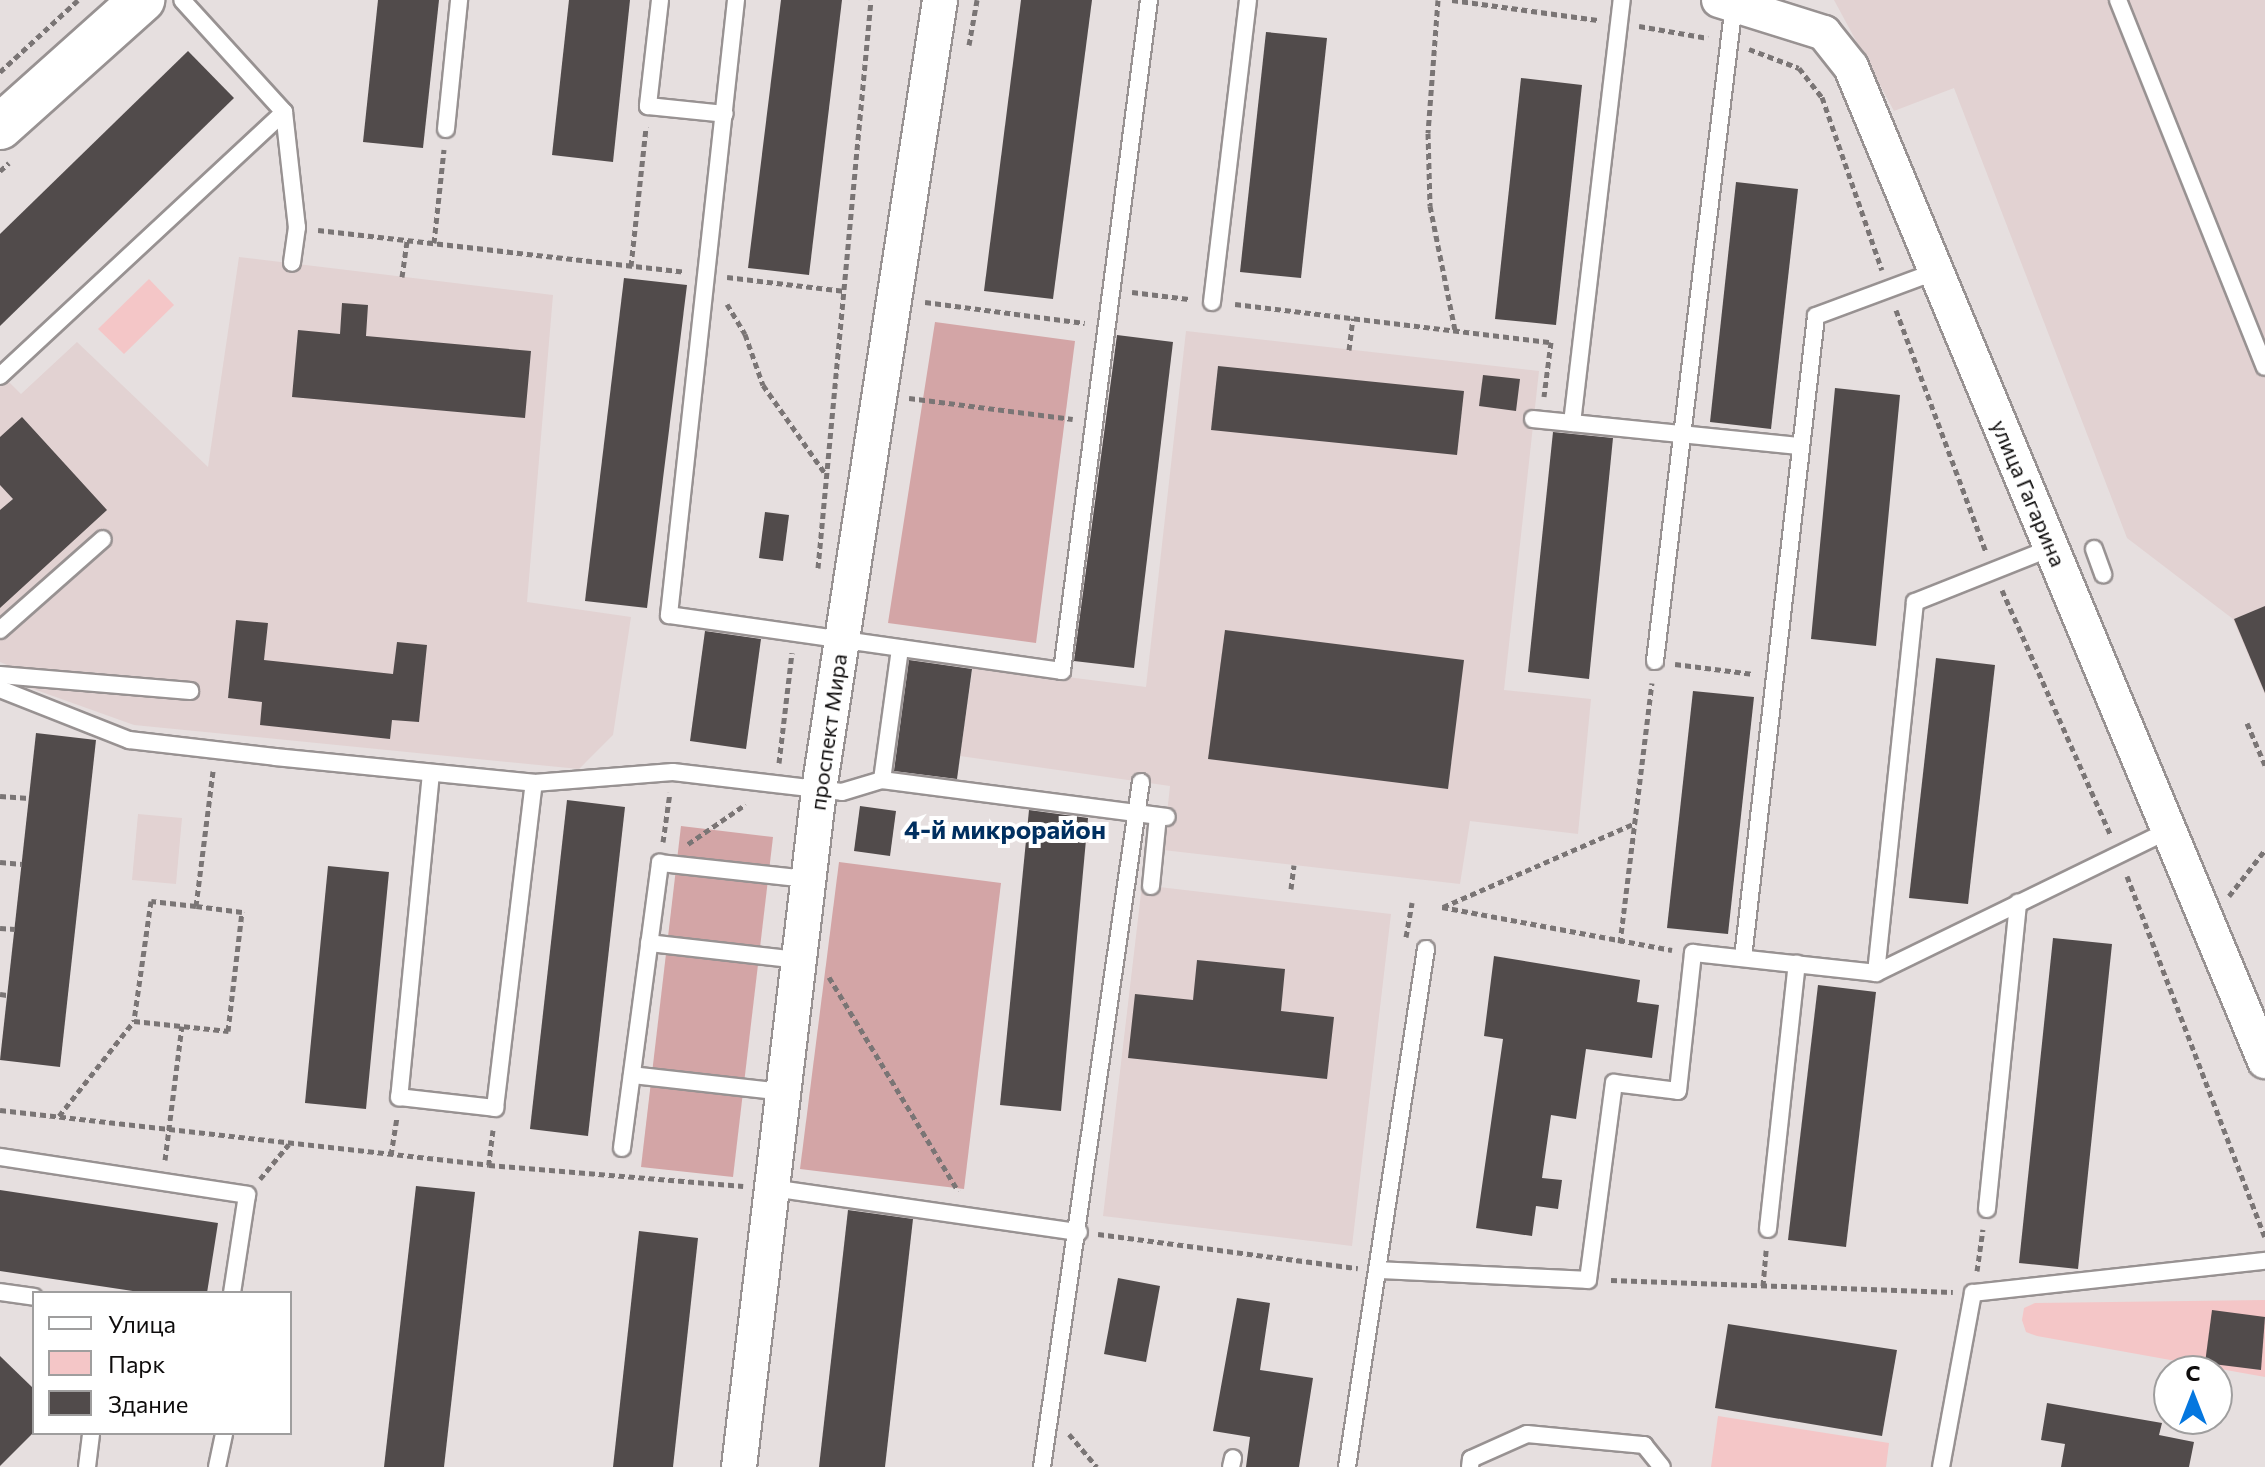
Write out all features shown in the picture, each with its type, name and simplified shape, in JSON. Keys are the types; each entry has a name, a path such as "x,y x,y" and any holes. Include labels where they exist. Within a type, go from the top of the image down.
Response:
{"street":[{"path":"0,127 142,0"},
{"name":"проспект Мира","path":"739,1467 783,1092 810,963 808,879 819,790 940,0"},
{"name":"улица Гагарина","path":"1731,1 1824,33 1851,67 1895,143 1937,271 2265,1061"}],"lane":[{"path":"182,0 284,112 297,227 292,263"},
{"path":"446,129 459,0"},
{"path":"660,0 648,106 725,114"},
{"path":"736,0 710,275 669,615 1062,671 1149,0"},
{"path":"1212,302 1248,0"},
{"path":"1572,423 1622,0"},
{"path":"2118,0 2265,367"},
{"path":"1655,661 1729,41 1731,1"},
{"path":"0,376 284,112"},
{"path":"1743,958 1816,316 1937,271"},
{"path":"1538,419 1801,446"},
{"path":"0,630 103,539"},
{"path":"1876,973 1915,602 2051,548"},
{"path":"2094,549 2103,574"},
{"path":"882,780 900,648"},
{"path":"0,675 190,691"},
{"path":"0,689 129,740 216,750 534,783 673,772 842,792 882,780 1163,817 1151,886"},
{"path":"431,773 399,1097 495,1108 534,783"},
{"path":"1042,1467 1079,1232 1141,782"},
{"path":"1378,1270 1588,1280 1614,1083 1678,1091 1693,953 1876,973 2169,830"},
{"path":"622,1148 660,863 808,879"},
{"path":"1987,1209 2018,903"},
{"path":"649,943 810,963"},
{"path":"1347,1467 1426,949"},
{"path":"1768,1229 1797,964"},
{"path":"632,1075 783,1092"},
{"path":"0,1157 247,1195 232,1291"},
{"path":"772,1188 1079,1232"},
{"path":"1941,1467 1973,1293 2265,1261"},
{"path":"0,1292 32,1297"},
{"path":"1470,1467 1471,1459 1527,1434 1644,1445 1662,1467"},
{"path":"87,1467 91,1435"},
{"path":"217,1467 224,1435"}],"path":[{"path":"0,72 78,0"},
{"path":"817,572 871,0"},
{"path":"1438,0 1428,133 1430,206 1455,330"},
{"path":"1452,0 1729,41 1799,68 1822,97 1993,571 2119,854 2265,1237"},
{"path":"631,266 648,106"},
{"path":"434,243 446,129"},
{"path":"297,227 845,291"},
{"path":"402,277 407,240"},
{"path":"710,275 745,334 763,385 827,476"},
{"path":"1111,290 1551,342 1538,419"},
{"path":"920,302 1106,326"},
{"path":"1349,350 1353,318"},
{"path":"902,398 1094,421"},
{"path":"660,863 776,784 795,633"},
{"path":"1620,943 1655,661 1773,676"},
{"path":"2247,723 2265,765"},
{"path":"196,906 216,750"},
{"path":"660,863 673,772"},
{"path":"0,796 29,798"},
{"path":"1635,823 1442,907 1574,928 1620,943 1693,953"},
{"path":"0,862 22,864"},
{"path":"1291,889 1294,865"},
{"path":"59,1116 134,1021 151,901 242,912 228,1031 134,1021"},
{"path":"0,928 15,929"},
{"path":"810,963 973,1216"},
{"path":"162,1182 182,1026"},
{"path":"391,1155 399,1097"},
{"path":"489,1165 495,1108"},
{"path":"0,1110 489,1165 772,1188"},
{"path":"247,1195 290,1143"},
{"path":"1588,1280 1973,1293 1987,1209"},
{"path":"1763,1286 1768,1229"},
{"path":"1079,1232 1378,1270"},
{"path":"1062,1425 1097,1467"}],"shaded area":[{"path":"1834,0 2265,0 2265,695 2233,619 2127,538 1954,88 1894,111"},
{"path":"239,257 553,295 527,602 631,617 613,735 579,769 134,725 11,681 12,667 0,662 0,373 21,394 77,342 208,467"},
{"path":"935,322 1075,341 1036,643 888,623"},
{"path":"1186,331 1539,371 1504,690 1591,699 1578,834 1470,821 1460,884 1163,850 1170,786 960,756 973,665 1146,687"},
{"path":"138,814 182,818 176,884 132,880"},
{"path":"681,826 773,837 733,1177 641,1167"},
{"path":"839,862 1001,883 964,1189 800,1169"},
{"path":"1142,885 1391,914 1352,1246 1103,1216"}],"green space":[{"path":"149,279 174,305 124,354 98,329"},
{"path":"2265,1300 2265,1377 2233,1371 2233,1355 2153,1357 2037,1336 2026,1332 2022,1320 2024,1308 2035,1303"},
{"path":"1718,1416 1889,1443 1886,1467 1711,1467"}],"building":[{"path":"378,0 439,0 423,148 363,142"},
{"path":"569,0 630,0 613,162 552,155"},
{"path":"781,0 842,0 809,275 748,268"},
{"path":"1021,0 1092,0 1053,299 984,291"},
{"path":"1266,32 1327,38 1301,278 1240,272"},
{"path":"188,51 234,98 0,326 0,234"},
{"path":"1521,78 1582,85 1556,325 1495,319"},
{"path":"1736,182 1798,189 1771,429 1710,422"},
{"path":"624,278 687,285 647,608 585,601"},
{"path":"342,303 368,305 366,336 531,351 525,418 292,397 298,330 340,334"},
{"path":"1117,335 1173,342 1134,668 1074,661"},
{"path":"1218,366 1464,391 1457,455 1211,430"},
{"path":"1483,375 1520,379 1516,411 1479,406"},
{"path":"1835,388 1900,395 1876,646 1811,639"},
{"path":"22,417 107,510 0,608 0,510 13,499 0,485 0,437"},
{"path":"1553,432 1613,438 1589,679 1528,672"},
{"path":"765,512 789,515 783,561 759,558"},
{"path":"2265,606 2265,693 2234,619"},
{"path":"236,620 268,623 264,660 393,674 397,642 427,645 419,722 392,720 390,739 260,725 262,702 228,698"},
{"path":"1225,630 1464,660 1448,789 1208,759"},
{"path":"705,631 761,639 746,749 690,741"},
{"path":"1936,658 1995,665 1968,904 1909,898"},
{"path":"909,660 972,669 957,779 894,771"},
{"path":"1693,691 1754,697 1728,934 1667,928"},
{"path":"36,733 96,740 60,1067 0,1060"},
{"path":"567,800 625,807 588,1136 530,1129"},
{"path":"860,806 896,811 890,856 854,851"},
{"path":"1029,810 1088,818 1061,1111 1000,1105"},
{"path":"328,866 389,872 366,1109 305,1103"},
{"path":"2053,938 2112,944 2078,1269 2019,1263"},
{"path":"1494,956 1640,980 1637,1002 1659,1005 1652,1058 1586,1049 1576,1119 1551,1115 1542,1178 1562,1180 1558,1209 1536,1206 1532,1236 1476,1228 1503,1039 1484,1036"},
{"path":"1197,960 1285,969 1281,1011 1334,1017 1327,1079 1128,1058 1135,994 1193,1000"},
{"path":"1818,985 1876,992 1846,1247 1788,1240"},
{"path":"416,1186 475,1192 444,1467 384,1467"},
{"path":"0,1190 218,1223 207,1291 133,1291 0,1271"},
{"path":"848,1210 913,1219 885,1467 819,1467"},
{"path":"639,1231 698,1238 673,1467 613,1467"},
{"path":"1118,1278 1160,1286 1146,1362 1104,1354"},
{"path":"1237,1298 1270,1303 1260,1370 1313,1378 1299,1467 1246,1467 1250,1437 1213,1431"},
{"path":"2212,1310 2265,1317 2261,1370 2233,1366 2233,1355 2206,1355"},
{"path":"1728,1324 1897,1350 1882,1436 1715,1408"},
{"path":"0,1356 32,1387 32,1434 0,1466"},
{"path":"2047,1403 2153,1421 2153,1435 2194,1442 2189,1467 2061,1467 2065,1444 2041,1440"}],"district":[{"name":"4-й микрорайон","path":"1005,829"}]}
